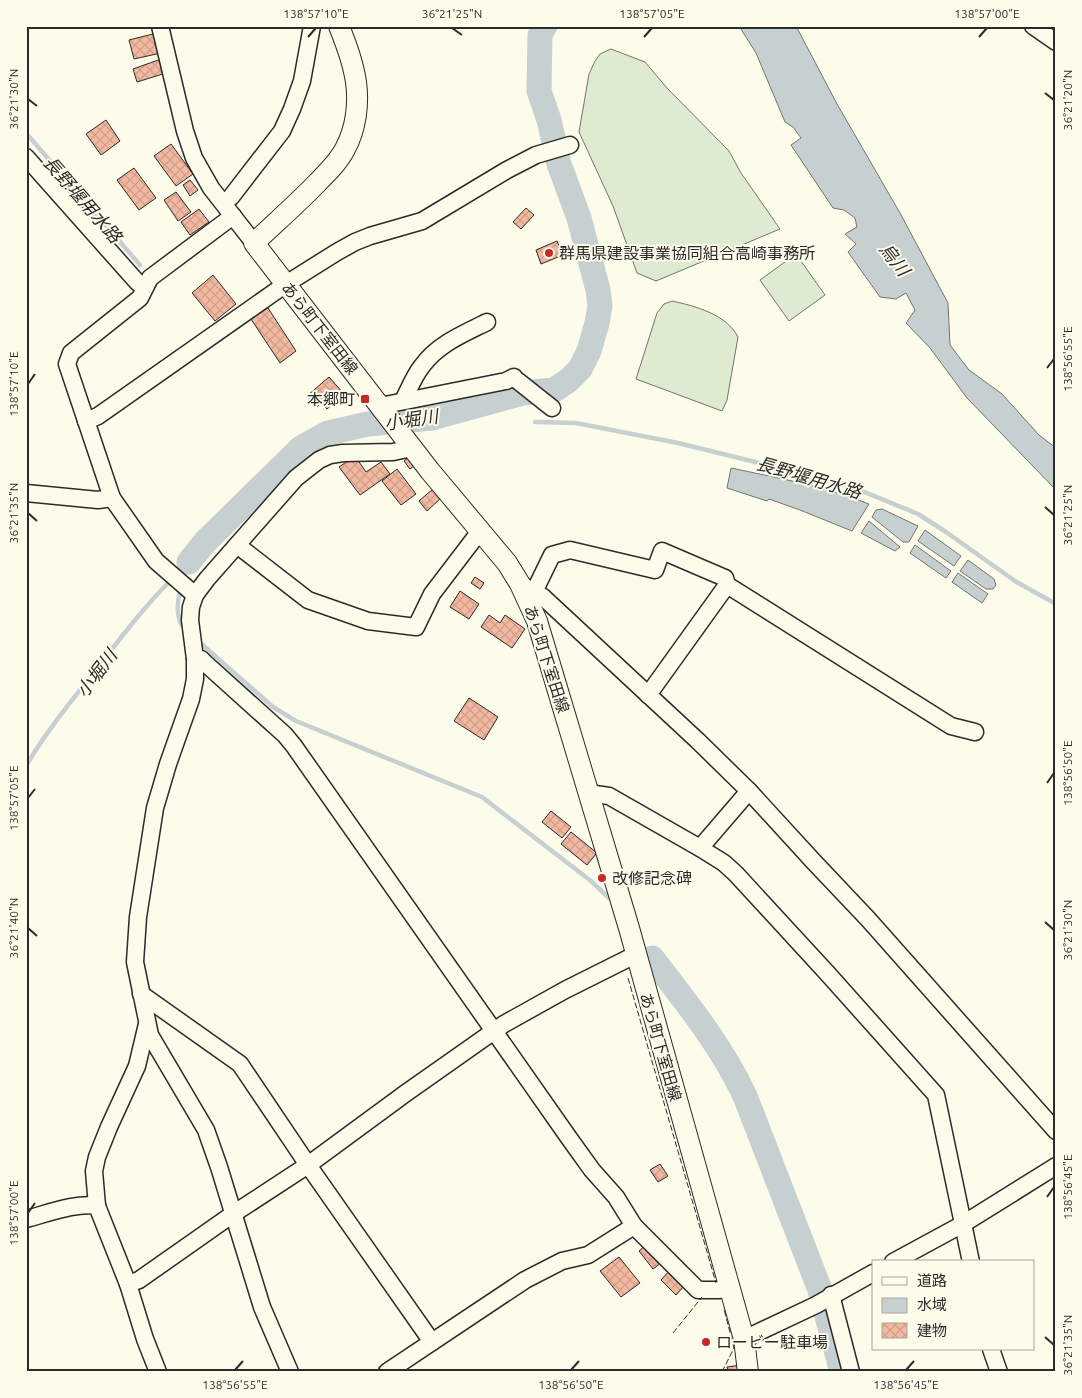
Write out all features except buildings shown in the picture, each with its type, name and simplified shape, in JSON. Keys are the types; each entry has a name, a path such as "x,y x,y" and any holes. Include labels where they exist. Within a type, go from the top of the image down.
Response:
{"main road":[{"path":"254,243 330,170 345,150 353,130 357,108 356,82 350,57 339,26"},
{"name":"あら町下室田線","path":"254,243 409,444 527,588 635,955 744,1339 748,1372"}],"street":[{"path":"160,26 185,131 194,158 211,188 254,243"},
{"path":"193,592 156,560 112,498 67,364 71,353 140,298 150,278 228,210 231,197 282,131 302,81 312,26"},
{"path":"1033,26 1056,42"},
{"path":"86,422 98,416 286,284 355,242 422,221 507,170 536,156 570,145"},
{"path":"26,157 138,283 146,285"},
{"path":"404,401 422,366 435,352 454,338 487,322"},
{"path":"382,409 404,401 516,379 552,408"},
{"path":"290,1372 262,1307 206,1130 150,1035 135,962 138,917 152,824 168,764 192,699 194,652 191,607 193,592 296,478 319,460 330,455 343,453 393,452 409,444"},
{"path":"26,493 98,500 112,498"},
{"path":"237,545 308,600 368,621 416,626 432,594 480,531"},
{"path":"648,695 726,585 725,578 662,551 655,570 570,550 552,555 527,588 543,597 749,791 868,919 1056,1131"},
{"path":"726,585 950,726 975,732"},
{"path":"194,652 285,735 294,746 586,1162 616,1197 634,1226 698,1290 720,1290 729,1287"},
{"path":"700,848 749,791"},
{"path":"588,793 609,796 700,848 736,874 936,1095 971,1260"},
{"path":"128,1284 139,1280 233,1214 308,1165 504,1024 565,990 635,955"},
{"path":"141,994 240,1064 432,1342"},
{"path":"147,1024 137,1066 109,1127 97,1157 94,1171 97,1206 128,1284 145,1339 158,1372"},
{"path":"897,1260 963,1224 1056,1166"},
{"path":"26,1219 74,1208 91,1205 97,1206"},
{"path":"388,1372 525,1280 562,1261 588,1255 634,1226"},
{"path":"744,1339 824,1300 872,1274"},
{"path":"824,1300 851,1372"},
{"path":"991,1350 1000,1372"}],"green space":[{"path":"611,49 645,62 667,88 729,151 741,173 780,229 656,281 637,273 613,206 579,132 589,74 600,54"},
{"path":"796,254 825,295 789,321 760,280"},
{"path":"672,301 709,312 726,322 738,337 727,400 722,411 636,379 657,313 664,304"}],"water":[{"name":"烏川","path":"739,26 796,26 837,104 900,213 948,303 950,345 969,370 1002,394 1039,435 1056,448 1056,490 967,398 930,348 906,323 915,310 906,293 896,299 880,297 848,252 856,244 845,234 857,227 855,218 844,210 833,208 791,145 801,138 793,127 785,122 756,53"},
{"path":"731,468 818,487 869,504 852,531 769,499 767,501 727,488"},
{"path":"882,509 918,526 909,542 903,542 872,517 876,510"},
{"path":"869,521 900,547 895,551 861,533"},
{"path":"925,530 961,556 954,566 918,541"},
{"path":"915,545 951,571 946,578 910,553"},
{"path":"968,560 994,579 996,585 993,589 986,589 960,571"},
{"path":"958,573 988,594 982,603 952,582"}],"waterway":[{"name":"小堀川","path":"189,562 205,542 301,448 328,433 368,424 432,418 523,393 554,390 569,380 580,369 589,351 600,306 598,290 579,218 559,164 549,120 539,91 540,35 545,26"},
{"name":"長野堰用水路","path":"26,133 140,265"},
{"name":"長野堰用水路","path":"535,422 576,423 678,443 845,484 918,514 1015,581 1056,604"},
{"path":"183,580 189,562"},
{"name":"小堀川","path":"26,766 70,702 152,600 171,580"},
{"path":"181,587 178,604 179,616 182,627 186,631"},
{"path":"198,641 273,707 296,721 482,797 591,881 609,898"},
{"path":"652,958 714,1042 736,1077 745,1096 820,1290 842,1372"}],"fence":[{"path":"628,978 716,1283"},
{"path":"673,1333 702,1297"},
{"path":"722,1372 734,1348 724,1309"}],"place":[{"name":"群馬県建設事業協同組合高崎事務所","path":"549,253"},
{"name":"本郷町","path":"365,399"},
{"name":"改修記念碑","path":"602,878"},
{"name":"ロービー駐車場","path":"706,1342"}]}
